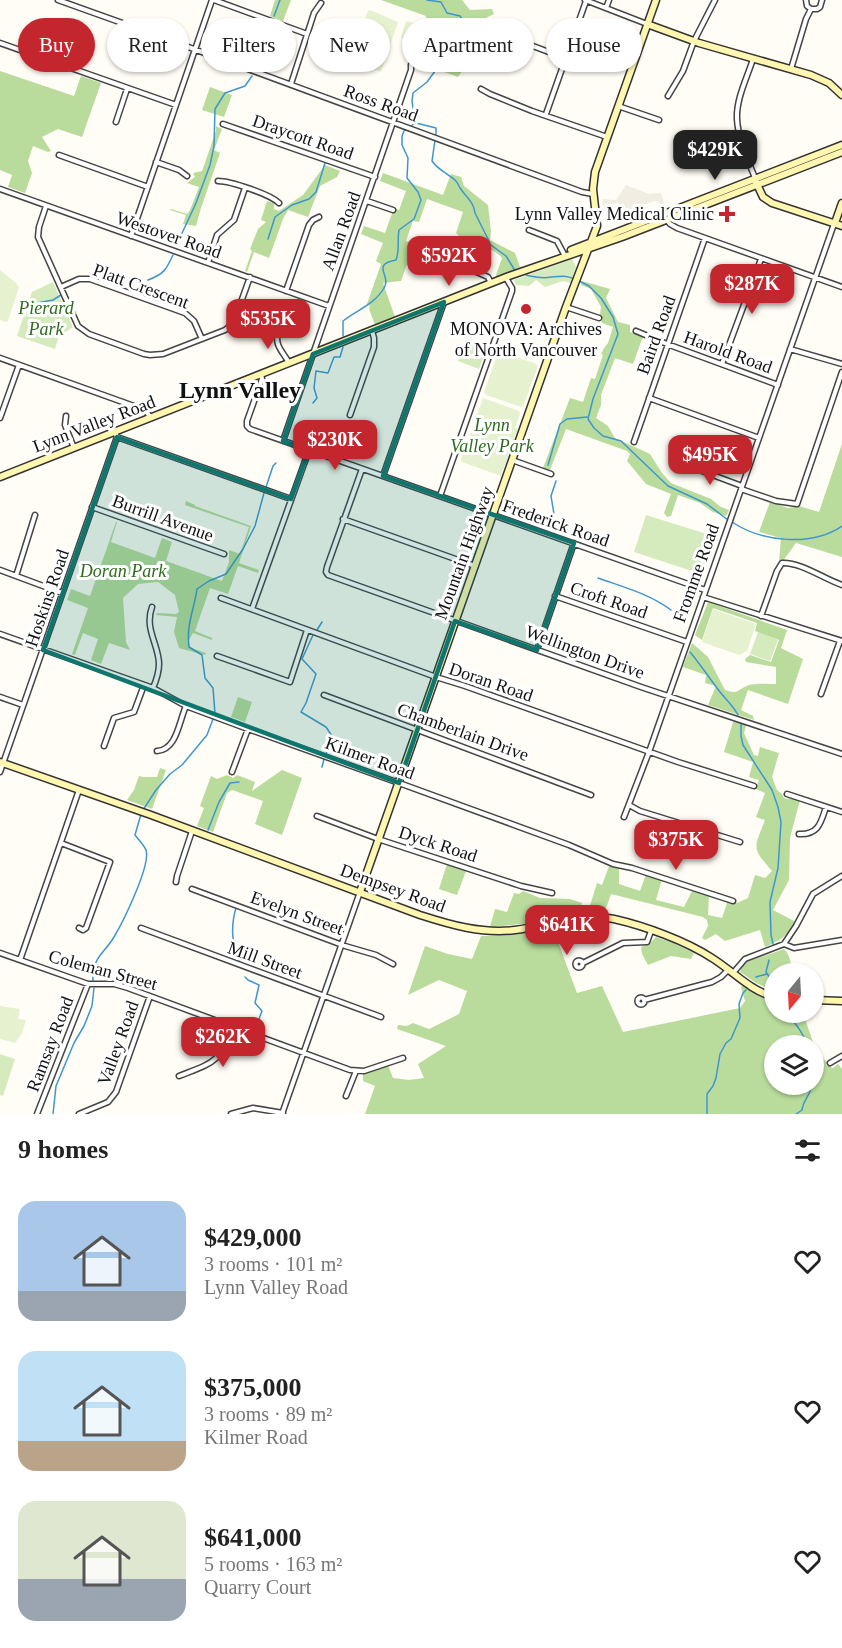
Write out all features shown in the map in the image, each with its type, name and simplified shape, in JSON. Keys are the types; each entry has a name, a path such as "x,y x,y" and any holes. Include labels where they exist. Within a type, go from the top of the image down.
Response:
{"street":[{"name":"Ross Road","path":"58,0 593,194"},
{"path":"131,236 213,0 307,34"},
{"path":"579,18 585,0 694,41 821,79 842,94"},
{"path":"606,8 609,0"},
{"name":"Mountain Highway","path":"283,1113 566,307 590,246 597,222 593,194 595,172 656,0"},
{"path":"668,96 716,0"},
{"path":"806,0 807,6 811,9 820,7 822,0"},
{"path":"291,84 314,13 321,3"},
{"path":"791,69 811,9"},
{"path":"0,43 176,105"},
{"path":"753,58 740,98 737,117 740,134 762,196 772,203 842,226"},
{"name":"Allan Road","path":"283,441 410,72"},
{"path":"546,114 560,72"},
{"path":"116,122 127,88"},
{"path":"481,89 607,137"},
{"path":"618,106 659,120"},
{"name":"Draycott Road","path":"223,124 375,177"},
{"name":"Lynn Valley Road","path":"756,182 842,145"},
{"name":"Lynn Valley Road","path":"0,477 116,434 388,323 564,255 842,152"},
{"path":"59,155 148,187"},
{"path":"156,162 179,170 187,176"},
{"path":"218,181 229,182 279,202"},
{"path":"208,263 217,235 234,220 245,188"},
{"name":"Westover Road","path":"0,189 329,306"},
{"path":"367,201 393,210"},
{"name":"Fromme Road","path":"624,817 649,752 842,203"},
{"path":"46,206 38,237 78,326 95,337 150,355 170,352 225,330 233,323 250,278"},
{"path":"667,216 673,225 705,238 842,287"},
{"name":"Lynn Valley Road","path":"590,246 611,235 667,216"},
{"path":"286,291 309,225 319,217"},
{"path":"597,222 602,231 611,235"},
{"path":"530,230 557,241 564,255"},
{"name":"Baird Road","path":"633,442 705,238"},
{"path":"413,249 479,273 488,277 492,283"},
{"path":"722,364 761,259"},
{"path":"440,496 512,291 506,278"},
{"name":"Platt Crescent","path":"60,287 79,279 90,279 180,310 194,321 202,339"},
{"path":"383,476 444,302"},
{"path":"566,307 599,318"},
{"path":"350,415 374,347 372,330"},
{"name":"Harold Road","path":"636,331 778,385"},
{"path":"278,334 277,343 289,363"},
{"path":"790,349 842,364"},
{"path":"0,358 145,410 151,418"},
{"path":"0,418 19,365"},
{"path":"686,465 776,501 797,504 842,372"},
{"name":"Frederick Road","path":"261,374 262,379 247,421 250,429 705,590"},
{"path":"649,398 759,438"},
{"path":"66,416 65,425 74,448"},
{"path":"116,434 291,499"},
{"name":"Hoskins Road","path":"0,772 93,507 116,434"},
{"path":"252,609 309,450"},
{"path":"512,460 551,474"},
{"path":"362,469 343,519 475,566"},
{"name":"Burrill Avenue","path":"93,507 224,554"},
{"path":"16,576 35,515"},
{"name":"Wellington Drive","path":"343,519 327,567 326,572 331,576 668,696 842,754"},
{"path":"537,650 574,543"},
{"path":"761,616 782,563 789,563 842,585"},
{"path":"0,570 62,593"},
{"name":"Croft Road","path":"555,596 687,642"},
{"path":"703,597 841,641 821,694"},
{"name":"Doran Road","path":"221,598 436,677 678,762 754,786"},
{"path":"152,607 149,613 151,632 160,667 153,688"},
{"path":"217,656 290,682 308,630"},
{"name":"Kilmer Road","path":"0,634 153,688 186,706 569,845 613,864 733,901"},
{"path":"104,746 114,718 134,712 144,685"},
{"name":"Chamberlain Drive","path":"324,695 591,795"},
{"path":"0,697 23,705"},
{"path":"157,752 165,750 173,742 186,706"},
{"path":"232,772 248,729"},
{"name":"Dempsey Road","path":"2,763 446,923 499,931 589,917 615,919 695,947 749,986 764,993"},
{"path":"20,960 79,790"},
{"path":"788,794 842,812"},
{"path":"629,805 640,811 740,842"},
{"path":"799,834 806,835 819,827 826,807"},
{"name":"Dyck Road","path":"317,816 378,839 521,886 552,893"},
{"path":"176,882 192,831"},
{"path":"60,843 110,862 86,928 83,930 79,928"},
{"path":"644,1000 717,980 731,972 745,959 784,944 813,894 842,876"},
{"name":"Evelyn Street","path":"192,889 393,964"},
{"name":"Mill Street","path":"141,928 381,1017"},
{"path":"583,963 623,943 647,942 651,931"},
{"path":"784,944 794,948 842,940"},
{"name":"Coleman Street","path":"0,953 88,984 114,984 356,1071"},
{"name":"Ramsay Road","path":"38,1114 88,984"},
{"name":"Valley Road","path":"79,1114 108,1102 116,1092 150,996"},
{"path":"824,1000 842,1001"},
{"path":"179,1076 216,1059 225,1048 232,1027"},
{"path":"830,1063 842,1056"},
{"path":"346,1096 356,1071 364,1071 403,1058"},
{"path":"231,1114 253,1108 283,1113"}],"highlighted area":[{"path":"444,302 383,476 574,543 537,650 455,621 399,783 43,650 117,437 291,499 309,450 283,441 313,354"}],"green space":[{"path":"275,0 291,0 284,18 270,16"},
{"path":"381,0 462,0 470,10 492,9 494,14 486,18 426,18 426,16"},
{"path":"370,10 389,18 365,18"},
{"path":"390,19 398,22 390,46"},
{"path":"0,71 74,96 81,76 101,83 82,137 58,129 42,137 51,151 33,146 28,161 32,173 25,193 8,187 12,175 0,170"},
{"path":"444,72 462,72 458,77"},
{"path":"210,87 232,95 224,117 202,110"},
{"path":"216,126 222,129 214,150 220,153 196,226 183,224 186,215 170,210 187,214 190,210 199,187 187,183 195,177 193,173 202,171"},
{"path":"325,165 340,171 337,177 320,186 308,217 288,210 269,258 254,252 247,272 245,271 258,229 266,222 261,220 267,201 274,203 274,209 279,211 303,195"},
{"path":"383,173 443,195 451,174 461,177 464,186 488,205 490,240 515,253 520,267 497,277 502,258 492,250 456,233 463,212 427,199 419,222 413,221 406,241 414,244 401,281 383,283 395,317 375,325 370,306 367,304 381,264 376,261 383,243 361,234 364,226 385,233 394,208 399,210 406,191 380,181"},
{"path":"572,259 576,267 570,283 563,281 545,287 536,280 529,286 516,285 514,280"},
{"path":"0,270 19,287 6,322 0,320"},
{"path":"582,281 610,289 606,298 618,322 630,325 630,332 645,337 642,339 633,364 615,358 601,395 601,405 596,418 608,426 615,438 650,454 671,483 711,499 729,510 726,516 678,495 671,516 667,517 664,513 671,494 646,484 627,461 630,454 627,451 566,429 550,470 543,468 570,398 583,402 591,378 595,379 603,355 601,354 608,343 613,327 602,323 601,307 591,289 581,285"},
{"name":"Pierard Park","path":"53,282 73,327 59,336 55,349 17,336 32,292"},
{"path":"465,341 486,349 479,369 458,361"},
{"path":"500,352 538,366 523,407 486,395 484,392"},
{"name":"Lynn Valley Park","path":"483,398 519,411 520,414 515,428 518,429 501,476 461,460"},
{"path":"842,444 842,557 796,543 783,561 779,562 781,538 759,532 770,502 788,508 799,506 819,512"},
{"name":"Doran Park","path":"186,501 251,526 239,563 259,570 258,573 238,566 228,594 210,588 195,631 212,640 193,633 188,642 191,648 206,653 205,655 179,648 174,632 177,617 156,615 157,613 176,614 179,612 175,595 158,582 138,584 123,598 126,642 130,650 109,643 101,664 91,660 98,639 83,633 75,655 72,654 88,608 67,600 71,589 90,596 116,522 111,542 155,558 162,538 172,542 166,561 222,581 229,562 229,550 240,554 249,527 185,505"},
{"path":"646,515 710,535 698,573 634,552"},
{"path":"708,602 787,630 781,648 803,659 788,704 748,690 741,710 753,716 754,720 708,705 716,686 705,683 706,675 683,667 692,643 708,657 725,690 733,692 749,685 776,684 776,667 746,662 745,659 750,655 771,662 779,640 755,631 757,623 713,608 702,640 695,635"},
{"path":"713,609 756,624 747,651 739,655 702,642"},
{"path":"758,632 778,640 770,661 750,654"},
{"path":"238,697 252,702 245,722 231,717"},
{"path":"734,719 747,723 744,733 754,755 758,756 760,747 779,753 772,777 777,790 784,798 792,797 800,800 790,838 789,880 773,910 796,922 780,940 765,947 760,930 725,941 716,934 705,940 702,938 708,926 707,920 703,917 611,894 605,911 588,912 597,883 602,885 609,866 619,869 619,884 640,891 646,874 662,879 656,900 684,907 693,889 709,894 708,915 722,918 728,900 737,903 748,898 755,875 765,878 772,871 760,857 756,847 765,820 756,817 765,793 756,789 759,780 749,777 753,762 724,752"},
{"path":"160,768 166,770 152,809 127,800 139,776 157,777"},
{"path":"282,770 302,778 282,835 255,824 263,801 232,790 227,793 213,832 197,826 204,808 200,806 211,776 217,779 227,775 233,778 237,775 255,782 252,791"},
{"path":"447,864 466,871 457,895 439,889"},
{"path":"523,891 540,898 570,899 582,903 578,912 545,922 490,927 495,909 507,912 514,893 519,894"},
{"path":"561,926 567,940 558,942 577,993 602,986 623,1032 740,1008 745,1001 742,986 764,997 764,1023 806,1023 811,1035 764,1035 764,1095 824,1095 824,1059 826,1065 833,1068 838,1064 842,1069 842,1114 365,1114 375,1086 363,1081 363,1073 388,1065 393,1078 409,1080 424,1078 418,1064 446,1046 397,1029 398,1025 407,1026 413,1023 429,1029 459,1014 467,991 439,980 408,995 425,946 472,959 481,936 519,934"},
{"path":"656,937 694,953 691,959 671,956 648,965 641,947 649,944"},
{"path":"784,949 790,963 764,963 764,987 740,972 742,966 747,962"},
{"path":"0,1006 20,1009 18,1019 26,1020 22,1033 15,1043 0,1039"},
{"path":"0,1054 15,1059 3,1096 0,1095"}],"shaded area":[{"path":"735,125 742,151 733,154 730,152 715,158 711,156 717,136 728,137"},
{"path":"626,185 649,194 661,193 664,203 659,205 658,201 654,201 644,205 646,214 643,216 639,207 627,211 624,205 618,203 603,206 602,199 616,200"}],"waterway":[{"path":"274,16 280,0"},
{"path":"415,122 413,93 427,82 451,54 458,40 468,31 460,16 447,13 441,2 427,0"},
{"path":"177,244 210,165 214,146 215,109 225,93 245,86 252,76"},
{"path":"343,336 343,321 371,303 384,288 386,283 384,265 396,260 399,230 414,219 421,200 407,178 408,158 402,145 404,131 415,123"},
{"path":"416,123 436,128 432,161 457,182 473,206 491,245 506,256 514,269"},
{"path":"268,239 275,217 292,205 309,199 316,192 325,163"},
{"path":"148,280 164,271 173,255"},
{"path":"526,275 542,278 563,276 575,279"},
{"path":"579,281 589,286 601,298 613,317 618,334 593,399 588,419 603,436 621,441 668,486 707,504 728,520"},
{"path":"37,303 53,300 61,295"},
{"path":"313,403 317,398 314,388 316,371 328,373 334,357 340,357 343,347"},
{"path":"548,465 560,424 567,419 587,417"},
{"path":"266,487 276,463"},
{"path":"554,514 551,496 556,481"},
{"path":"215,714 213,688 205,678 202,655 189,647 189,625 197,589 226,574 255,526 264,493"},
{"path":"732,522 757,534 787,539 816,537 842,526"},
{"path":"697,575 701,573 711,545 717,540"},
{"path":"598,578 645,595 671,610"},
{"path":"317,630 322,622"},
{"path":"313,635 302,659 316,674 301,712 326,727 332,736 326,754"},
{"path":"690,652 738,715"},
{"path":"143,810 156,790 170,774 182,765 207,735 213,719"},
{"path":"741,722 743,745 772,790 781,822 778,868 770,902 773,944"},
{"path":"322,767 324,759"},
{"path":"208,830 219,802 230,783 239,782"},
{"path":"93,981 94,966 124,919 144,868 146,850 135,835 141,814"},
{"path":"236,908 233,935 240,961"},
{"path":"756,977 764,975"},
{"path":"245,977 259,985 255,1003 262,1011 256,1027"},
{"path":"53,1114 56,1086 92,1006 94,988"},
{"path":"707,1114 707,1094 716,1078 720,1054 731,1039 740,1018 739,1004 746,990"},
{"path":"795,1023 802,1035"},
{"path":"796,1114 802,1110 808,1095"}],"place":[{"name":"Lynn Valley Medical Clinic","path":"727,214"},
{"name":"MONOVA: Archives of North Vancouver","path":"526,309"}],"district":[{"name":"Lynn Valley","path":"240,390"}]}
